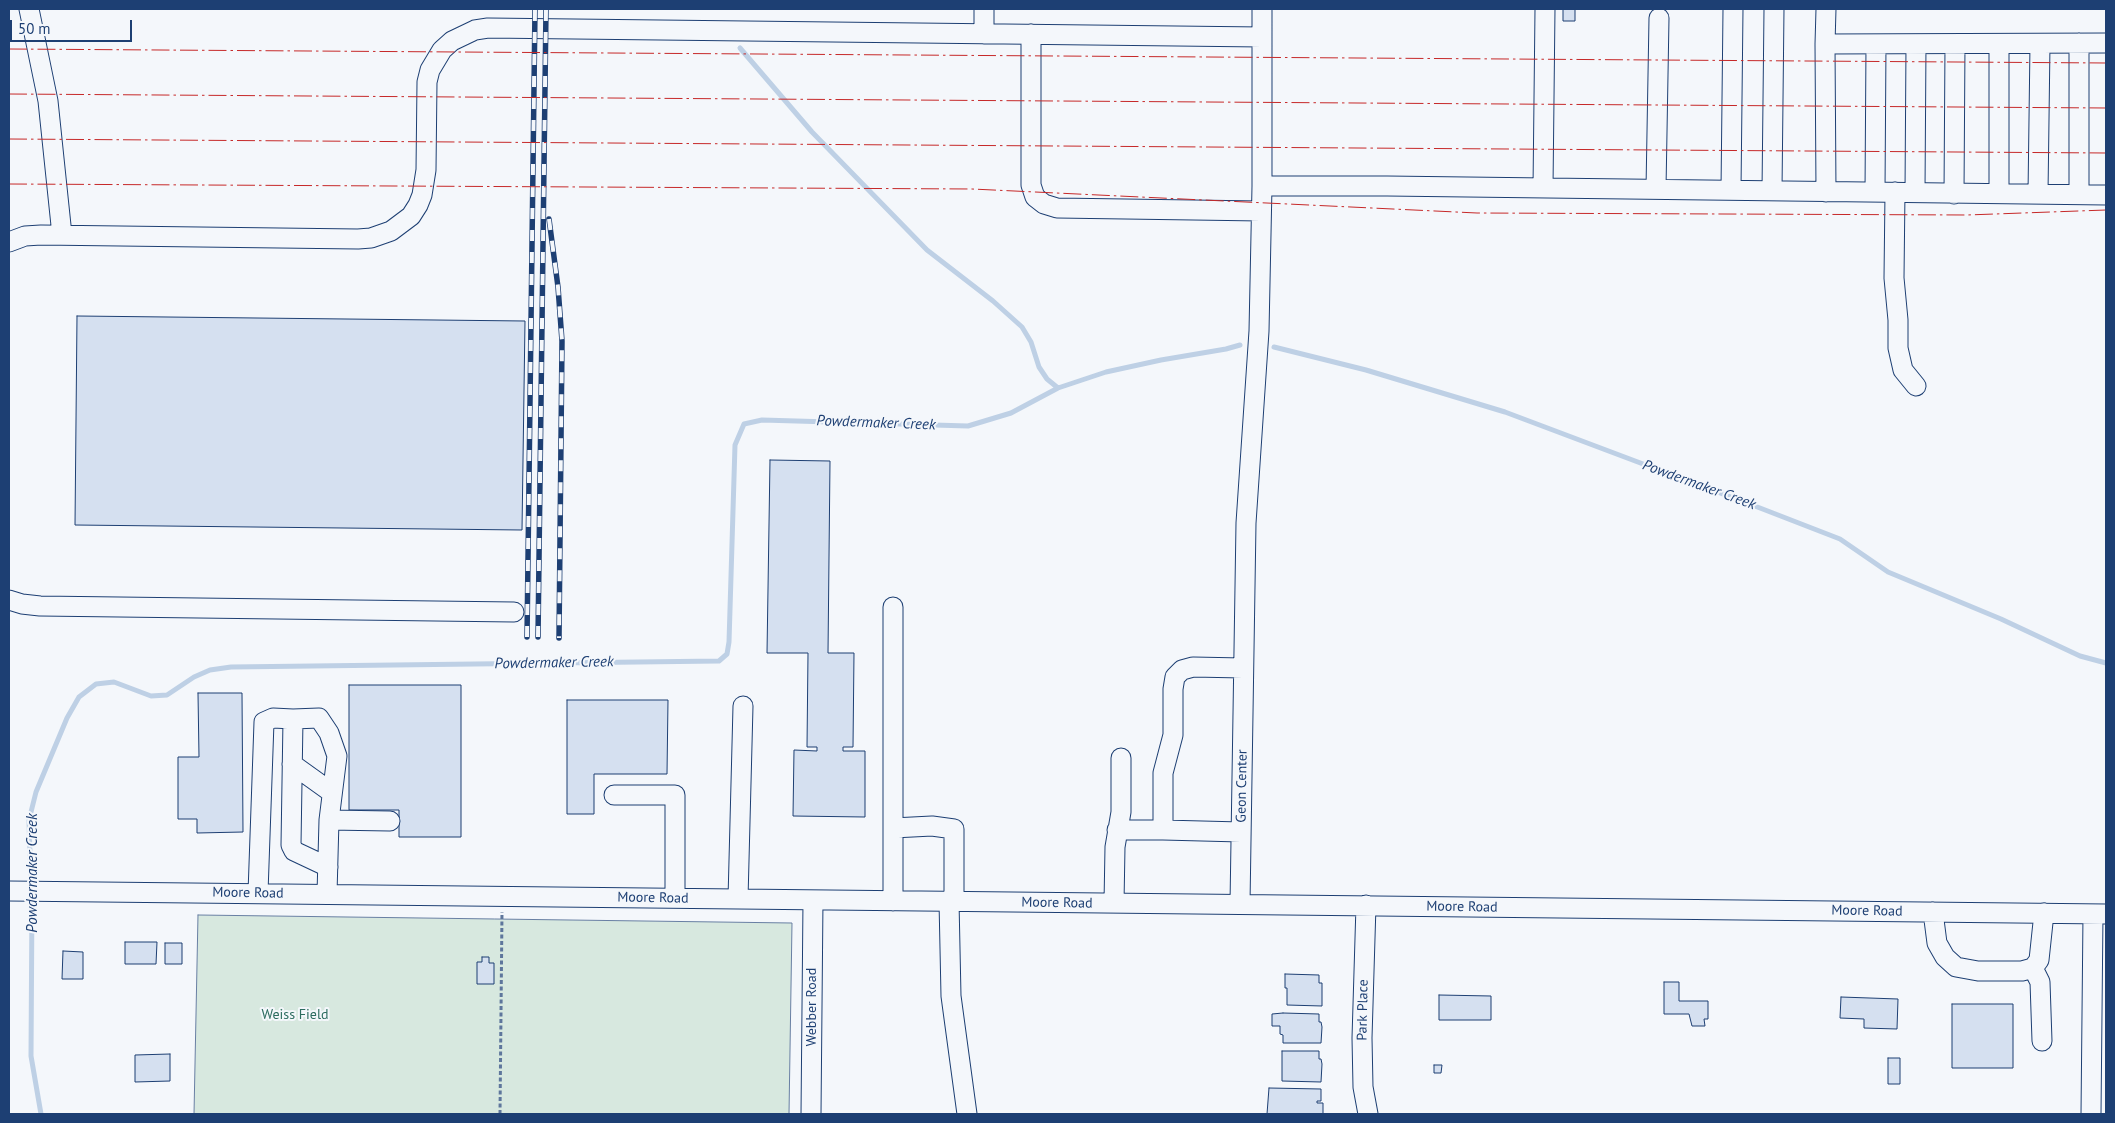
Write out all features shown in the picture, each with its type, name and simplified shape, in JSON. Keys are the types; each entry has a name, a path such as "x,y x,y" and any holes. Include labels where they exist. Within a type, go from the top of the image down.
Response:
{"street":[{"path":"29,9 48,101 62,235"},
{"path":"984,9 984,34"},
{"name":"Geon Center","path":"1240,904 1243,668 1248,497 1258,360 1262,186 1262,9"},
{"path":"1543,188 1545,9"},
{"path":"1731,190 1733,9"},
{"path":"1772,192 1774,9"},
{"path":"1826,9 1826,192"},
{"path":"1656,189 1659,18"},
{"path":"9,242 25,236 62,235 358,239 371,238 391,231 405,221 418,205 424,185 427,82 430,70 442,50 452,41 475,30 488,28 1262,37"},
{"path":"1031,34 1031,185 1035,197 1044,204 1057,208 1261,211"},
{"path":"2079,43 2079,194"},
{"path":"1825,44 2106,43"},
{"path":"1875,192 1876,44"},
{"path":"1915,192 1916,44"},
{"path":"1954,194 1955,44"},
{"path":"1999,44 1999,193"},
{"path":"2038,194 2040,44"},
{"path":"1262,186 2106,195"},
{"path":"1895,192 1894,278 1898,320 1898,348 1903,370 1916,386"},
{"path":"9,600 40,606 514,612"},
{"path":"893,607 893,901"},
{"path":"1163,830 1163,774 1174,735 1175,677 1182,670 1193,667 1243,668"},
{"path":"738,899 743,706"},
{"path":"258,893 264,722 273,718 319,718 330,733 337,756 331,792 327,894"},
{"path":"293,718 292,845 294,851 328,867"},
{"path":"1114,903 1117,830 1121,812 1121,758"},
{"path":"292,764 331,792"},
{"path":"614,795 675,796 675,898"},
{"path":"329,820 390,821"},
{"path":"893,828 932,826 954,829 951,996 967,1114"},
{"path":"1117,830 1241,832"},
{"name":"Moore Road","path":"24,891 2100,914"},
{"name":"Webber Road","path":"811,1114 813,900"},
{"name":"Park Place","path":"1366,906 1362,1038 1363,1088 1368,1114"},
{"path":"1933,912 1937,943 1945,957 1956,967 1978,971 2022,971 2033,968 2040,960 2044,913"},
{"path":"2091,1114 2100,914"},
{"path":"2033,968 2040,982 2042,1041"}],"path":[{"path":"500,1114 503,896"}],"green space":[{"name":"Weiss Field","path":"198,915 792,923 789,1114 194,1114"}],"building":[{"path":"1563,9 1575,9 1575,21 1563,21"},
{"path":"77,316 525,321 522,530 75,525"},
{"path":"770,460 830,461 828,653 854,653 853,747 843,747 843,751 865,751 865,817 793,816 794,750 817,751 817,747 807,747 808,653 767,653"},
{"path":"349,685 461,685 461,837 399,837 399,810 349,810"},
{"path":"198,693 242,693 243,832 197,833 197,819 178,819 178,757 199,757"},
{"path":"567,700 668,700 667,774 594,774 594,814 567,814"},
{"path":"125,942 157,942 156,964 125,964"},
{"path":"165,943 182,943 182,964 165,964"},
{"path":"63,951 83,952 83,979 62,979"},
{"path":"482,957 489,957 489,963 494,963 494,984 477,984 477,962 482,962"},
{"path":"1285,974 1319,975 1319,983 1322,983 1322,1006 1287,1005"},
{"path":"1664,982 1679,982 1679,1001 1708,1001 1708,1019 1704,1019 1705,1026 1692,1026 1689,1014 1664,1014"},
{"path":"1439,995 1491,996 1491,1020 1439,1020"},
{"path":"1841,997 1898,999 1897,1029 1864,1028 1864,1019 1840,1018"},
{"path":"1952,1004 2013,1004 2013,1068 1952,1068"},
{"path":"1272,1014 1319,1014 1319,1022 1321,1022 1322,1027 1321,1043 1283,1043 1280,1026 1272,1026"},
{"path":"1282,1051 1319,1051 1319,1059 1321,1059 1322,1064 1321,1082 1282,1081"},
{"path":"170,1054 170,1081 135,1082 135,1055"},
{"path":"1888,1058 1900,1058 1900,1084 1888,1084"},
{"path":"1434,1065 1442,1065 1441,1073 1434,1073"},
{"path":"1269,1088 1321,1089 1321,1101 1317,1101 1317,1103 1323,1103 1323,1114 1267,1114"}],"waterway":[{"path":"740,48 812,132 927,250 993,301 1022,327 1031,342 1039,367 1047,379 1058,388"},
{"name":"Powdermaker Creek","path":"31,887 29,820 36,792 67,718 79,697 96,684 114,682 151,696 167,695 194,677 210,670 231,667 719,661 727,654 729,642 735,445 744,424 762,420 968,426 1011,413 1058,388 1106,372 1240,345"},
{"name":"Powdermaker Creek","path":"1274,347 1366,370 1505,412 1760,508 1840,539 1888,572 2001,619 2080,656 2106,663"},
{"name":"Powdermaker Creek","path":"32,896 31,1056 41,1114"}],"railway":[{"path":"527,637 535,9"},
{"path":"538,637 546,9"},
{"path":"549,219 558,287 562,341 559,638"}],"power":[{"path":"9,49 2106,63"},
{"path":"9,94 2106,108"},
{"path":"9,139 2106,153"},
{"path":"9,184 972,189 1477,213 1967,215 2106,210"}]}
